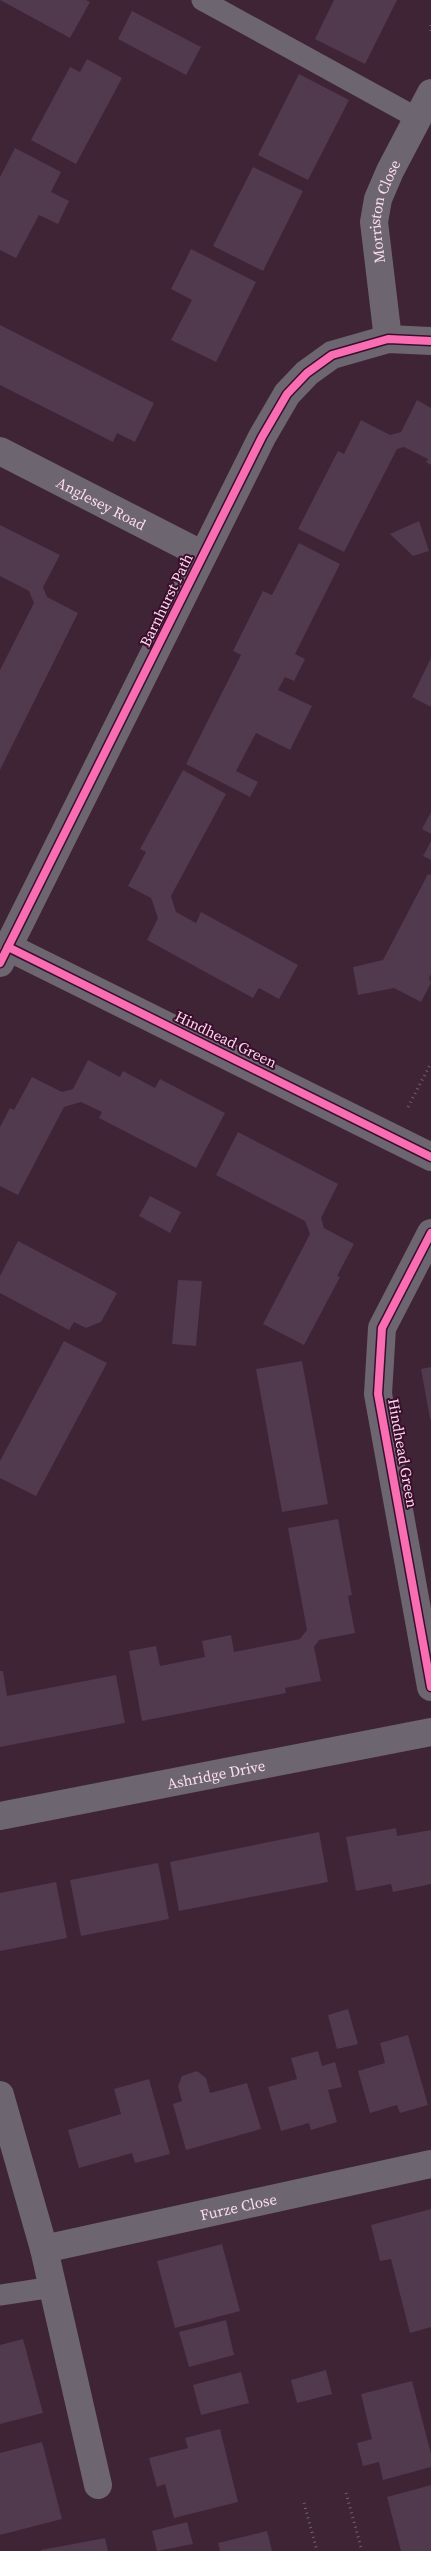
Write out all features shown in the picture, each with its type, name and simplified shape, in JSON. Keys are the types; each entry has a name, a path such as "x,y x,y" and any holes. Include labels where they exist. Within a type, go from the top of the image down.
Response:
{"street":[{"name":"Morriston Close","path":"388,340 374,222 378,199 390,171 431,93"},
{"name":"Barnhurst Path","path":"4,955 262,437 287,394 307,372 332,355 388,340 431,341"},
{"name":"Anglesey Road","path":"0,451 203,555"},
{"name":"Hindhead Green","path":"4,955 431,1157"},
{"name":"Hindhead Green","path":"431,1233 382,1328 378,1394 431,1687"},
{"name":"Ashridge Drive","path":"0,1816 431,1732"},
{"path":"0,2095 44,2249 98,2485"},
{"name":"Furze Close","path":"44,2249 431,2164"}],"lane":[{"path":"202,0 417,118"},
{"path":"0,2295 53,2287"}],"path":[{"path":"431,25 431,31"},
{"path":"392,1137 431,1063"},
{"path":"346,2493 362,2551"},
{"path":"304,2503 316,2551"}],"building":[{"path":"0,0 86,0 90,2 70,38"},
{"path":"334,0 397,0 365,64 315,39"},
{"path":"132,11 201,47 186,75 118,39"},
{"path":"87,59 122,78 76,164 31,140 70,67 80,72"},
{"path":"299,74 349,100 308,180 258,155"},
{"path":"15,148 61,172 51,192 69,201 58,224 39,215 16,258 0,250 0,177"},
{"path":"253,167 303,191 263,271 213,246"},
{"path":"191,249 256,282 216,362 171,340 192,300 171,289"},
{"path":"0,325 154,403 135,442 117,433 113,442 0,385"},
{"path":"417,400 431,408 431,465 426,462 428,459 404,447 397,449 344,552 298,529 338,451 344,454 361,420 390,435 401,432"},
{"path":"419,521 429,551 413,556 390,534"},
{"path":"0,525 60,555 43,587 47,597 78,613 0,770 0,670 34,603 29,591 0,576"},
{"path":"299,543 340,564 295,654 305,659 294,681 285,677 278,690 312,706 290,750 256,733 236,771 258,782 250,797 186,764 241,655 233,651 263,591 272,595"},
{"path":"431,658 431,707 412,697"},
{"path":"183,770 226,794 171,896 176,912 196,923 201,912 298,965 279,999 259,988 253,998 147,940 158,918 151,898 128,886 146,852 140,849"},
{"path":"431,812 431,834 422,829"},
{"path":"431,841 431,860 423,856"},
{"path":"428,874 431,875 431,974 429,978 431,983 421,1002 394,988 358,995 353,967 383,960"},
{"path":"88,1060 120,1077 123,1071 155,1088 160,1079 225,1113 196,1168 99,1118 102,1112 81,1102 64,1107 18,1195 0,1186 0,1127 10,1108 14,1110 32,1077 62,1092 73,1089"},
{"path":"238,1132 338,1184 321,1218 324,1228 354,1244 337,1276 340,1277 304,1345 263,1324 310,1234 305,1221 216,1175"},
{"path":"150,1196 181,1212 170,1233 139,1216"},
{"path":"18,1241 117,1293 101,1322 86,1328 74,1322 69,1330 0,1293 0,1276"},
{"path":"178,1280 202,1281 196,1346 172,1344"},
{"path":"64,1341 107,1363 36,1496 0,1478 0,1461"},
{"path":"302,1361 328,1504 282,1512 256,1369"},
{"path":"431,1367 431,1419 430,1419 421,1369"},
{"path":"338,1519 352,1595 348,1596 355,1633 319,1640 314,1647 321,1681 285,1688 286,1693 142,1721 129,1651 156,1646 160,1666 205,1657 202,1641 231,1635 234,1652 300,1639 307,1630 288,1528"},
{"path":"0,1671 3,1671 7,1696 116,1675 125,1723 0,1747"},
{"path":"396,1828 397,1836 431,1830 431,1884 393,1892 391,1884 356,1891 346,1837"},
{"path":"319,1832 328,1882 179,1911 170,1862"},
{"path":"158,1863 169,1919 81,1936 70,1880"},
{"path":"56,1882 67,1938 0,1951 0,1893"},
{"path":"348,2009 358,2044 337,2049 328,2015"},
{"path":"408,2035 428,2105 400,2113 397,2105 370,2113 358,2071 385,2063 380,2043"},
{"path":"318,2051 322,2066 335,2062 342,2087 328,2090 337,2122 311,2130 309,2123 281,2131 268,2087 297,2079 291,2058"},
{"path":"197,2071 206,2078 210,2093 247,2083 261,2129 186,2150 173,2104 182,2101 178,2086 182,2076"},
{"path":"149,2079 170,2154 135,2163 132,2153 79,2168 68,2130 121,2114 114,2089"},
{"path":"431,2209 431,2327 410,2333 391,2259 380,2261 371,2225"},
{"path":"222,2244 240,2311 175,2328 157,2261"},
{"path":"226,2320 234,2355 189,2367 179,2332"},
{"path":"23,2339 43,2413 0,2424 0,2345"},
{"path":"326,2370 332,2394 297,2403 291,2380"},
{"path":"241,2372 249,2403 201,2415 193,2385"},
{"path":"412,2381 431,2454 431,2467 383,2480 379,2462 363,2466 357,2443 372,2439 361,2394"},
{"path":"220,2429 238,2502 174,2518 165,2484 157,2487 149,2458 188,2448 185,2438"},
{"path":"42,2442 62,2519 0,2535 0,2453"},
{"path":"431,2485 431,2551 401,2551 387,2497"},
{"path":"187,2522 193,2544 157,2551 152,2531"},
{"path":"267,2531 272,2551 220,2551 218,2543"},
{"path":"105,2538 108,2551 41,2551 41,2550"}],"cycle path":[{"path":"0,963 262,437 287,394 307,373 332,355 388,339 431,341"},
{"path":"8,947 431,1157"},
{"path":"431,1233 382,1328 378,1394 431,1687"}]}
